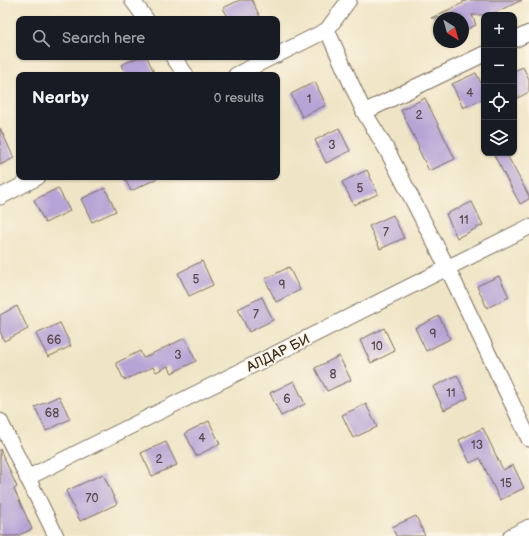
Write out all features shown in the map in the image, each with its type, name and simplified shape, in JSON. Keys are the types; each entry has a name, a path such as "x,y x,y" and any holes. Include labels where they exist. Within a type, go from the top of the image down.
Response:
{"street":[{"path":"132,0 144,16"},
{"path":"280,53 327,30 349,0"},
{"path":"327,30 364,112 387,150 448,269 529,439"},
{"path":"517,39 529,33"},
{"path":"364,112 481,55"},
{"path":"175,60 184,72"},
{"path":"242,72 266,60"},
{"path":"0,197 32,180"},
{"name":"АЛДАР БИ","path":"27,478 448,269 529,227"},
{"path":"0,421 56,536"},
{"path":"511,536 529,527"}],"building":[{"path":"240,0 252,0 260,16 227,16 223,8"},
{"path":"463,0 465,2 468,0 522,0 496,12 481,12 481,15 472,15 476,25 469,28 469,12 444,12 463,3"},
{"path":"132,60 148,60 154,72 124,72 121,65"},
{"path":"523,67 529,79 529,92 517,98 517,84 517,70"},
{"path":"476,73 481,83 481,99 463,108 452,84"},
{"path":"315,82 326,105 302,117 291,94"},
{"path":"425,98 455,159 429,171 401,110"},
{"path":"0,128 14,158 0,165"},
{"path":"339,128 350,151 326,163 315,140"},
{"path":"495,156 508,156 529,196 529,199 520,204"},
{"path":"367,170 378,194 354,205 342,182"},
{"path":"126,180 154,180 131,191"},
{"path":"58,188 70,211 45,223 34,200"},
{"path":"105,188 116,211 92,222 81,199"},
{"path":"472,202 483,225 457,238 446,214"},
{"path":"393,215 404,238 380,249 369,226"},
{"path":"202,261 213,285 189,296 178,273"},
{"path":"289,267 300,290 276,302 265,279"},
{"path":"499,276 509,297 487,308 477,286"},
{"path":"262,297 273,320 249,332 238,309"},
{"path":"17,306 28,329 4,341 0,331 0,315"},
{"path":"439,316 450,339 426,351 415,328"},
{"path":"60,323 71,346 48,357 36,334"},
{"path":"384,328 395,351 371,363 360,340"},
{"path":"185,338 196,361 172,373 168,366 156,372 153,367 124,380 116,363 140,351 143,358"},
{"path":"339,356 351,380 327,391 315,368"},
{"path":"457,375 468,398 444,410 433,387"},
{"path":"294,381 305,404 281,416 270,393"},
{"path":"59,396 70,419 46,431 35,407"},
{"path":"366,404 377,427 353,438 342,415"},
{"path":"209,421 220,444 196,456 185,433"},
{"path":"483,428 503,470 513,465 524,488 500,500 480,458 470,463 459,440"},
{"path":"166,442 177,465 152,476 141,453"},
{"path":"0,449 17,487 14,489 32,529 17,536 0,536"},
{"path":"103,474 117,504 80,521 66,491"},
{"path":"416,516 425,536 396,536 392,527"}]}
